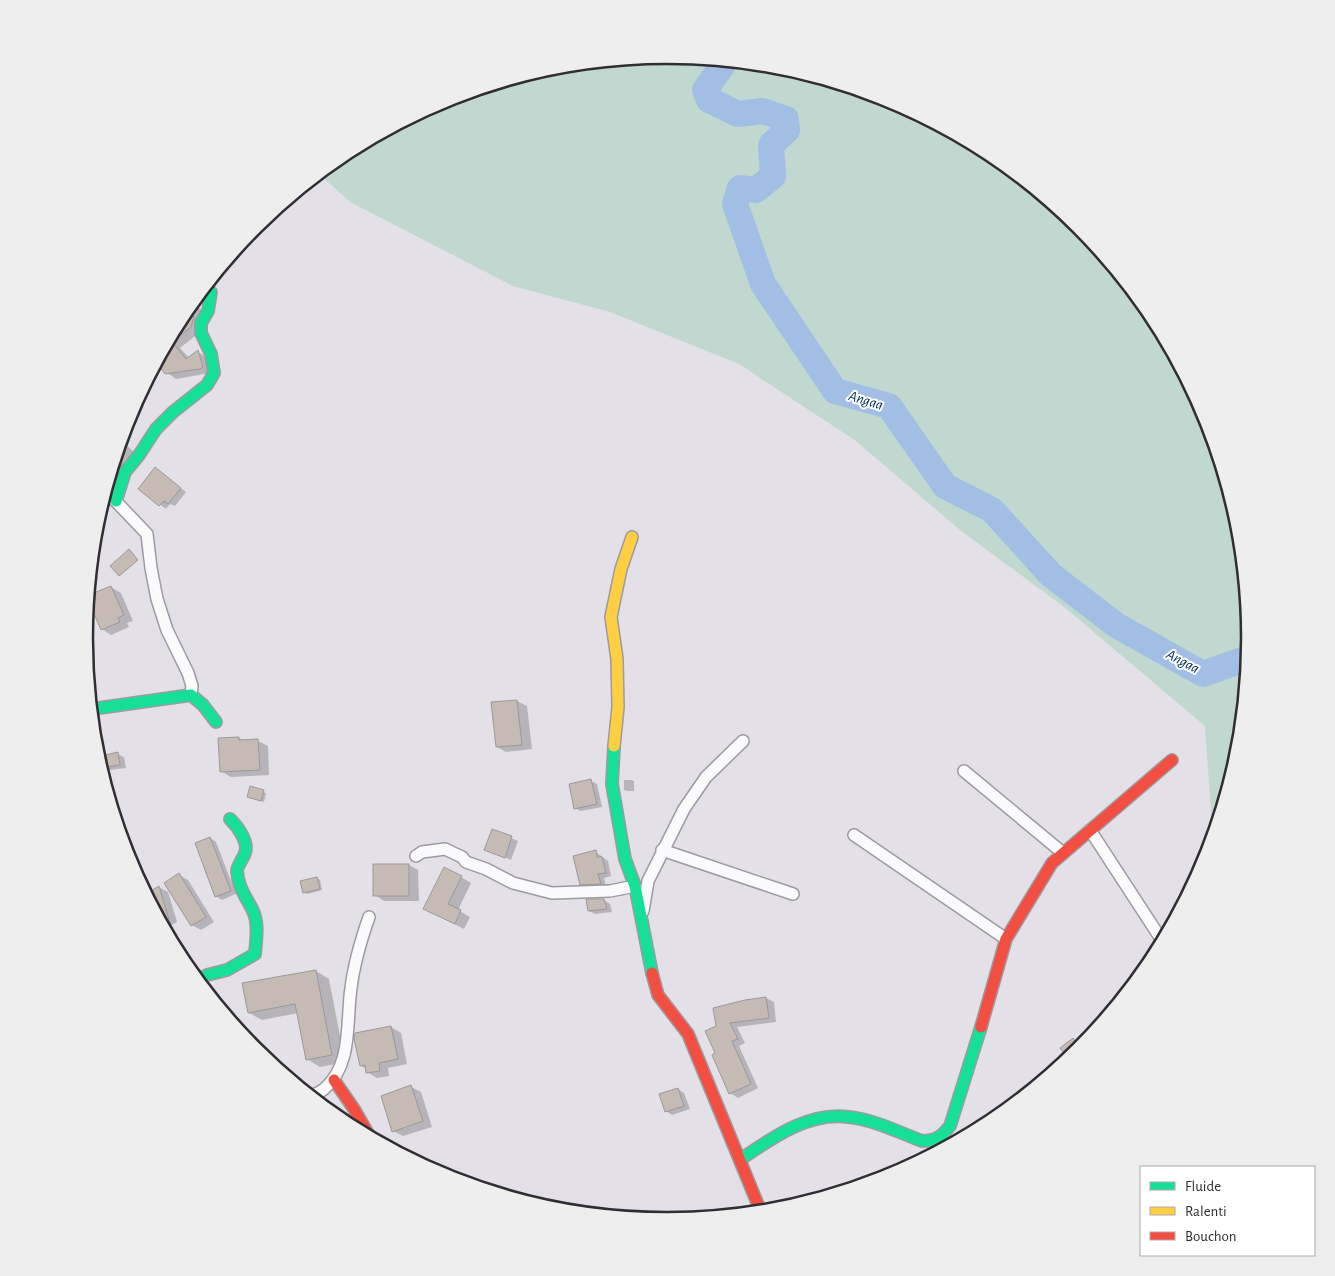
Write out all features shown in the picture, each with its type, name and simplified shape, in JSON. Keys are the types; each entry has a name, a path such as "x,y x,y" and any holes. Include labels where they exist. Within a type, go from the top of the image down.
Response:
{"street":[{"path":"116,501 125,472 156,430 173,412 207,385 214,373 211,354 201,333 201,323 208,311 211,292"},
{"path":"111,496 146,534 157,599 167,630 188,673 192,686 192,695 203,705 216,722"},
{"path":"632,537 621,569 611,617 617,659 618,708 612,784 625,859 635,886 642,916 654,986 658,996 688,1034 758,1204"},
{"path":"97,708 192,695"},
{"path":"642,916 648,882 662,850 684,809 706,777 743,741"},
{"path":"740,1158 794,1128 816,1119 838,1116 856,1118 922,1141 932,1141 942,1136 950,1126 964,1085 1006,939 1052,863 1172,760"},
{"path":"964,771 1063,853"},
{"path":"204,977 242,962 255,954 257,944 254,912 243,895 237,870 246,851 245,845 236,826 230,819"},
{"path":"1090,830 1159,935"},
{"path":"854,835 1006,939"},
{"path":"416,856 422,852 445,849 462,857 466,862 486,869 514,883 552,893 610,891 635,886"},
{"path":"662,850 793,894"},
{"path":"318,1094 334,1080 344,1056 350,989 358,948 369,917"},
{"path":"334,1080 363,1124"}],"green space":[{"path":"630,65 705,65 780,75 816,83 887,107 921,123 955,141 1017,182 1074,232 1123,288 1145,319 1183,384 1211,453 1222,489 1231,526 1241,600 1241,676 1231,750 1212,821 1205,726 1064,607 960,530 856,441 739,364 610,312 513,286 350,202 324,178 380,141 414,123 448,107 519,83 555,75"}],"building":[{"path":"193,315 191,327 179,336"},
{"path":"174,345 186,359 198,350 203,367 165,374 161,368"},
{"path":"155,467 181,488 168,504 164,501 159,506 138,489"},
{"path":"129,549 138,560 119,576 110,566"},
{"path":"111,586 124,615 118,618 120,622 101,630 94,613 95,593"},
{"path":"517,700 522,745 496,747 491,702"},
{"path":"239,737 239,740 258,739 260,770 220,772 218,738"},
{"path":"118,752 120,765 108,767 105,755"},
{"path":"591,779 597,804 574,809 569,784"},
{"path":"250,786 264,790 261,801 247,797"},
{"path":"492,829 512,836 505,858 484,850"},
{"path":"210,837 231,891 215,897 195,843"},
{"path":"596,850 597,857 602,857 606,873 598,874 601,884 580,885 573,856"},
{"path":"373,864 409,864 409,896 373,896"},
{"path":"444,867 462,876 448,904 461,910 455,924 423,909"},
{"path":"179,873 206,917 191,926 164,883"},
{"path":"317,877 320,889 303,893 300,881"},
{"path":"159,886 171,927 152,892"},
{"path":"586,899 604,899 607,909 588,911"},
{"path":"316,970 332,1055 306,1060 295,1004 248,1013 242,983"},
{"path":"766,997 769,1018 730,1023 738,1039 732,1041 751,1084 729,1094 712,1055 715,1053 705,1031 716,1026 713,1008"},
{"path":"391,1026 398,1059 379,1063 380,1071 366,1073 365,1065 360,1066 354,1039 355,1033"},
{"path":"1073,1038 1076,1042 1064,1053 1060,1048"},
{"path":"411,1085 423,1121 392,1132 381,1096"},
{"path":"678,1088 684,1106 665,1112 659,1094"}],"waterway":[{"name":"Angaa","path":"721,67 705,90 709,100 738,114 763,111 786,119 787,130 771,145 773,176 756,190 740,188 735,204 763,284 835,391 889,406 945,486 992,510 1051,575 1116,625 1203,674 1241,660"}],"traffic: fast":[{"path":"116,501 125,472 156,429 173,412 207,385 214,373 211,354 201,333 201,323 208,311 211,292"},
{"path":"97,708 191,695 203,705 216,722"},
{"path":"614,746 612,784 625,859 635,886 652,973"},
{"path":"204,977 227,970 255,954 256,921 241,888 237,871 246,849 239,830 230,819"},
{"path":"741,1159 792,1128 805,1122 834,1116 868,1121 922,1141 938,1137 950,1126 981,1027"}],"traffic: slow":[{"path":"614,746 618,707 617,659 611,617 621,569 632,537"}],"traffic: jam":[{"path":"981,1027 1006,939 1052,863 1172,760"},
{"path":"652,973 658,995 688,1034 758,1204"},
{"path":"334,1080 363,1124"}]}
